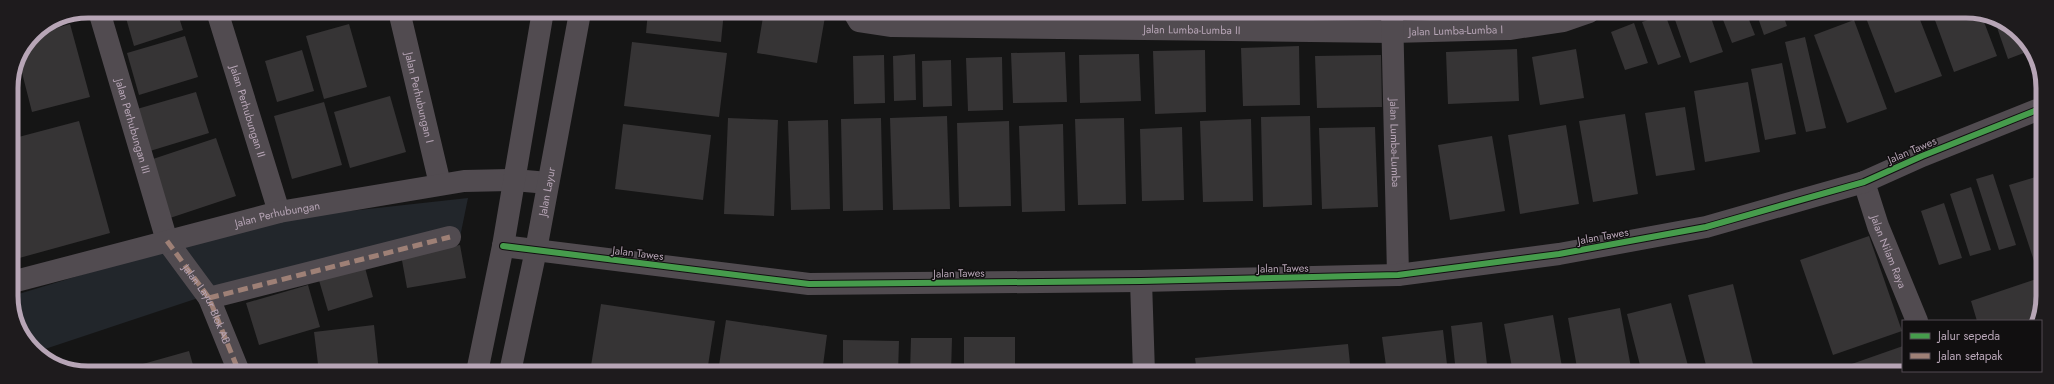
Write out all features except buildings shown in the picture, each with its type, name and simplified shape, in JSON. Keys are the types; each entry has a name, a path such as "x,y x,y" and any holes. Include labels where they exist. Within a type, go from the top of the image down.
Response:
{"street":[{"name":"Jalan Perhubungan III","path":"101,18 167,241"},
{"name":"Jalan Perhubungan II","path":"219,18 278,212"},
{"name":"Jalan Perhubungan I","path":"401,18 440,184"},
{"path":"478,366 502,246 542,18"},
{"name":"Jalan Layur","path":"511,366 536,250 578,18"},
{"name":"Jalan Lumba-Lumba II","path":"857,18 859,21 892,26 1392,22"},
{"name":"Jalan Lumba-Lumba I","path":"1392,22 1509,29 1570,18"},
{"name":"Jalan Lumba-Lumba","path":"1392,22 1398,275"},
{"name":"Jalan Tawes","path":"502,246 809,284 1141,281 1398,275 1559,254 1706,227 1864,182 1922,156 2036,110"},
{"name":"Jalan Perhubungan","path":"18,280 278,212 464,181 514,180 548,183"},
{"name":"Jalan Nilam Raya","path":"1864,182 1878,226 1916,320"},
{"path":"209,298 450,238"},
{"name":"Jalan Layur Blok AB","path":"167,241 209,298 237,366"},
{"path":"1141,281 1144,366"}],"shaded area":[{"path":"468,198 459,242 276,272 42,350 32,339 23,323 19,310 18,294 259,221"}],"marked path":[{"path":"209,298 450,237"},
{"path":"167,241 209,298 237,366"}],"cycle path":[{"path":"503,246 809,284 1141,281 1398,275 1559,254 1706,227 1864,182 1922,156 2036,110"}]}
